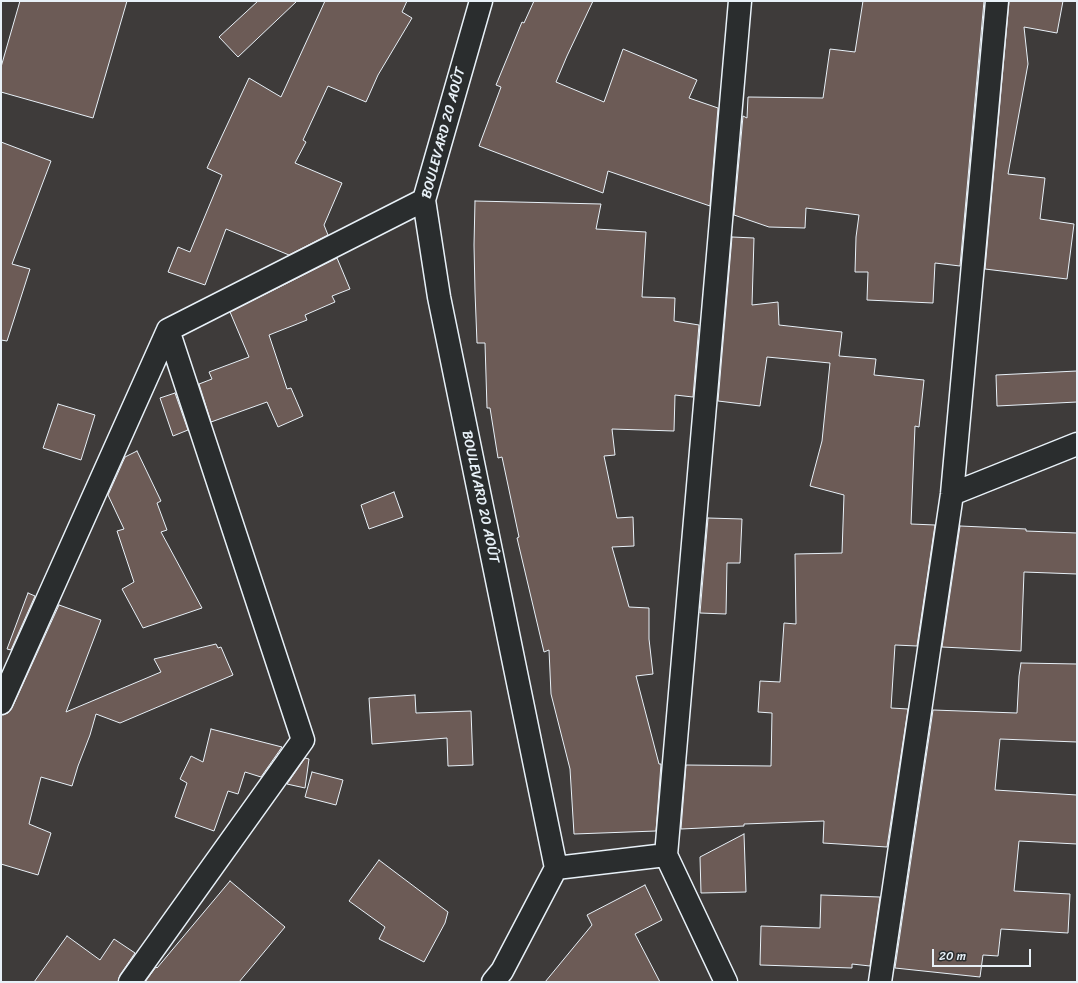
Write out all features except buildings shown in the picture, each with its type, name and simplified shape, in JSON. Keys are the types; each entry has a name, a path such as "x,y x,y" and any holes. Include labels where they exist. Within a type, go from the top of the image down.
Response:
{"street":[{"name":"BOULEVARD 20 AOÛT","path":"481,1 424,200 439,297 556,868"},
{"path":"726,982 666,855 740,1"},
{"path":"880,982 952,494 997,1"},
{"path":"1,703 168,330 424,200"},
{"path":"130,982 303,740 168,330"},
{"path":"952,494 1077,444"},
{"path":"493,982 502,971 556,868 666,855"}]}
